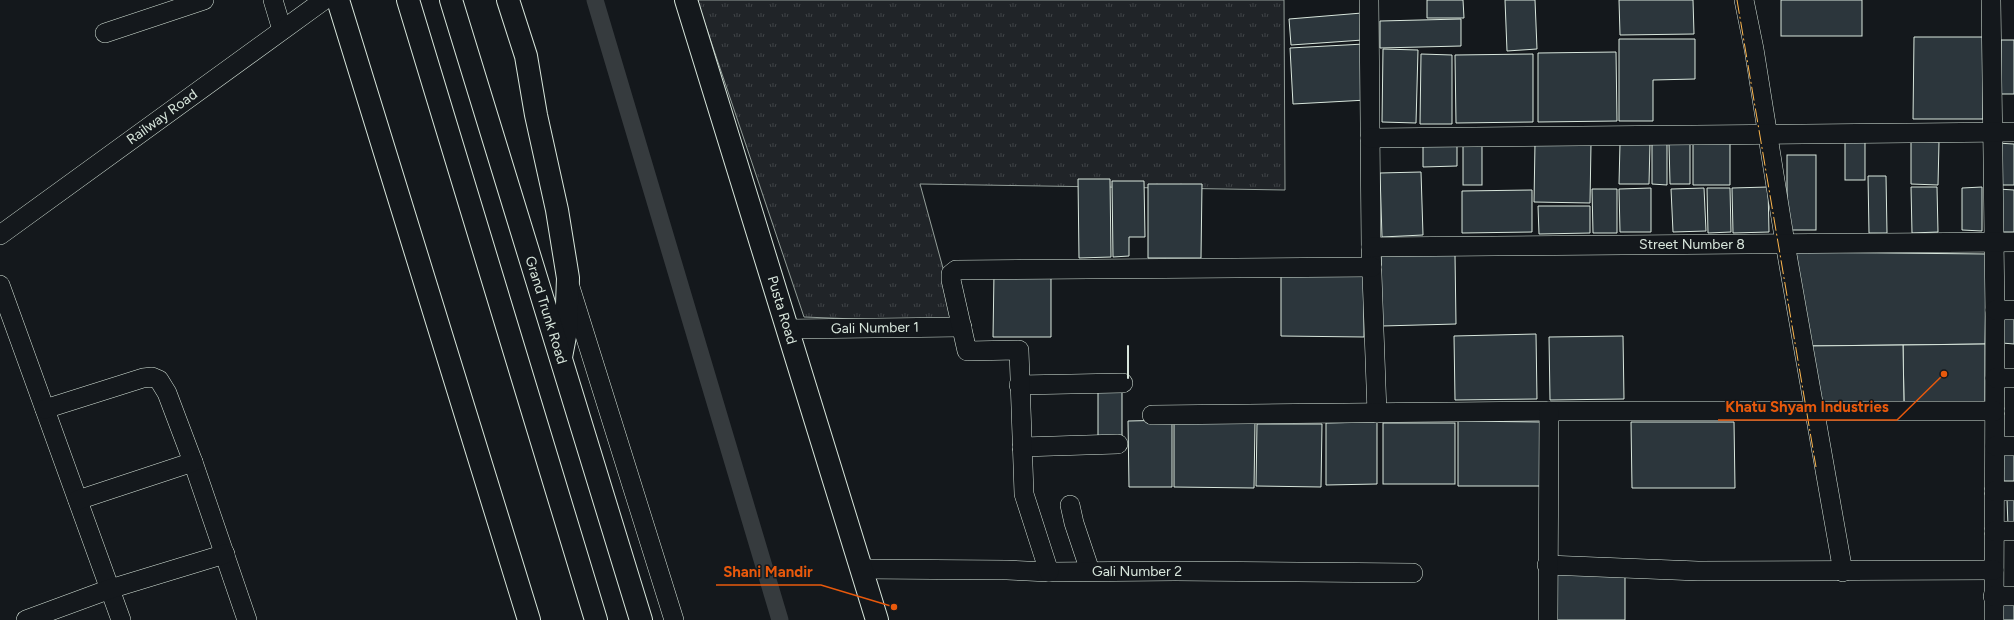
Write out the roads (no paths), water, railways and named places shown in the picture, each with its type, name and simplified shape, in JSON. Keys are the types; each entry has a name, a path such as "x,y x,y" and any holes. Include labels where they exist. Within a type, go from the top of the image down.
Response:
{"main road":[{"path":"338,0 529,620"},
{"path":"408,0 596,620"},
{"name":"Grand Trunk Road","path":"451,0 641,620"},
{"path":"508,0 526,56 536,115 557,210 568,278 566,331 561,357"},
{"name":"Pusta Road","path":"686,0 877,620"}],"street":[{"path":"105,33 204,0"},
{"path":"273,0 282,30"},
{"name":"Railway Road","path":"0,235 324,0"},
{"path":"1369,0 1371,247 1377,412"},
{"path":"1744,0 1754,49 1785,243 1843,572"},
{"path":"1991,0 1995,310 1994,620"},
{"path":"1370,138 2014,132"},
{"name":"Street Number 8","path":"1371,247 2014,242"},
{"path":"1049,572 1024,494 1019,350 967,351 951,280 951,274 956,270 1372,267"},
{"path":"568,278 674,620"},
{"path":"0,285 121,620"},
{"path":"1995,310 2014,310"},
{"name":"Gali Number 1","path":"788,329 962,326"},
{"path":"45,410 152,377 159,380 167,392 193,462 247,620"},
{"path":"1995,378 2014,378"},
{"path":"1020,384 1123,383"},
{"path":"1152,415 1377,412 1995,410"},
{"path":"1548,620 1547,565 1549,411"},
{"path":"1022,447 1118,444"},
{"path":"1995,446 2014,446"},
{"path":"78,500 193,462"},
{"path":"1994,491 2014,491"},
{"path":"1070,505 1074,523 1090,571"},
{"path":"1994,531 2014,531"},
{"path":"26,620 110,589 224,554"},
{"path":"1547,565 1698,571 1843,572 1994,570"},
{"name":"Gali Number 2","path":"861,569 1008,570 1049,572 1090,571 1413,574"},
{"path":"1993,596 2014,596"}],"waterway":[{"path":"595,0 780,620"}],"place":[{"name":"Khatu Shyam Industries","path":"1944,374"},
{"name":"Shani Mandir","path":"894,607"}]}
